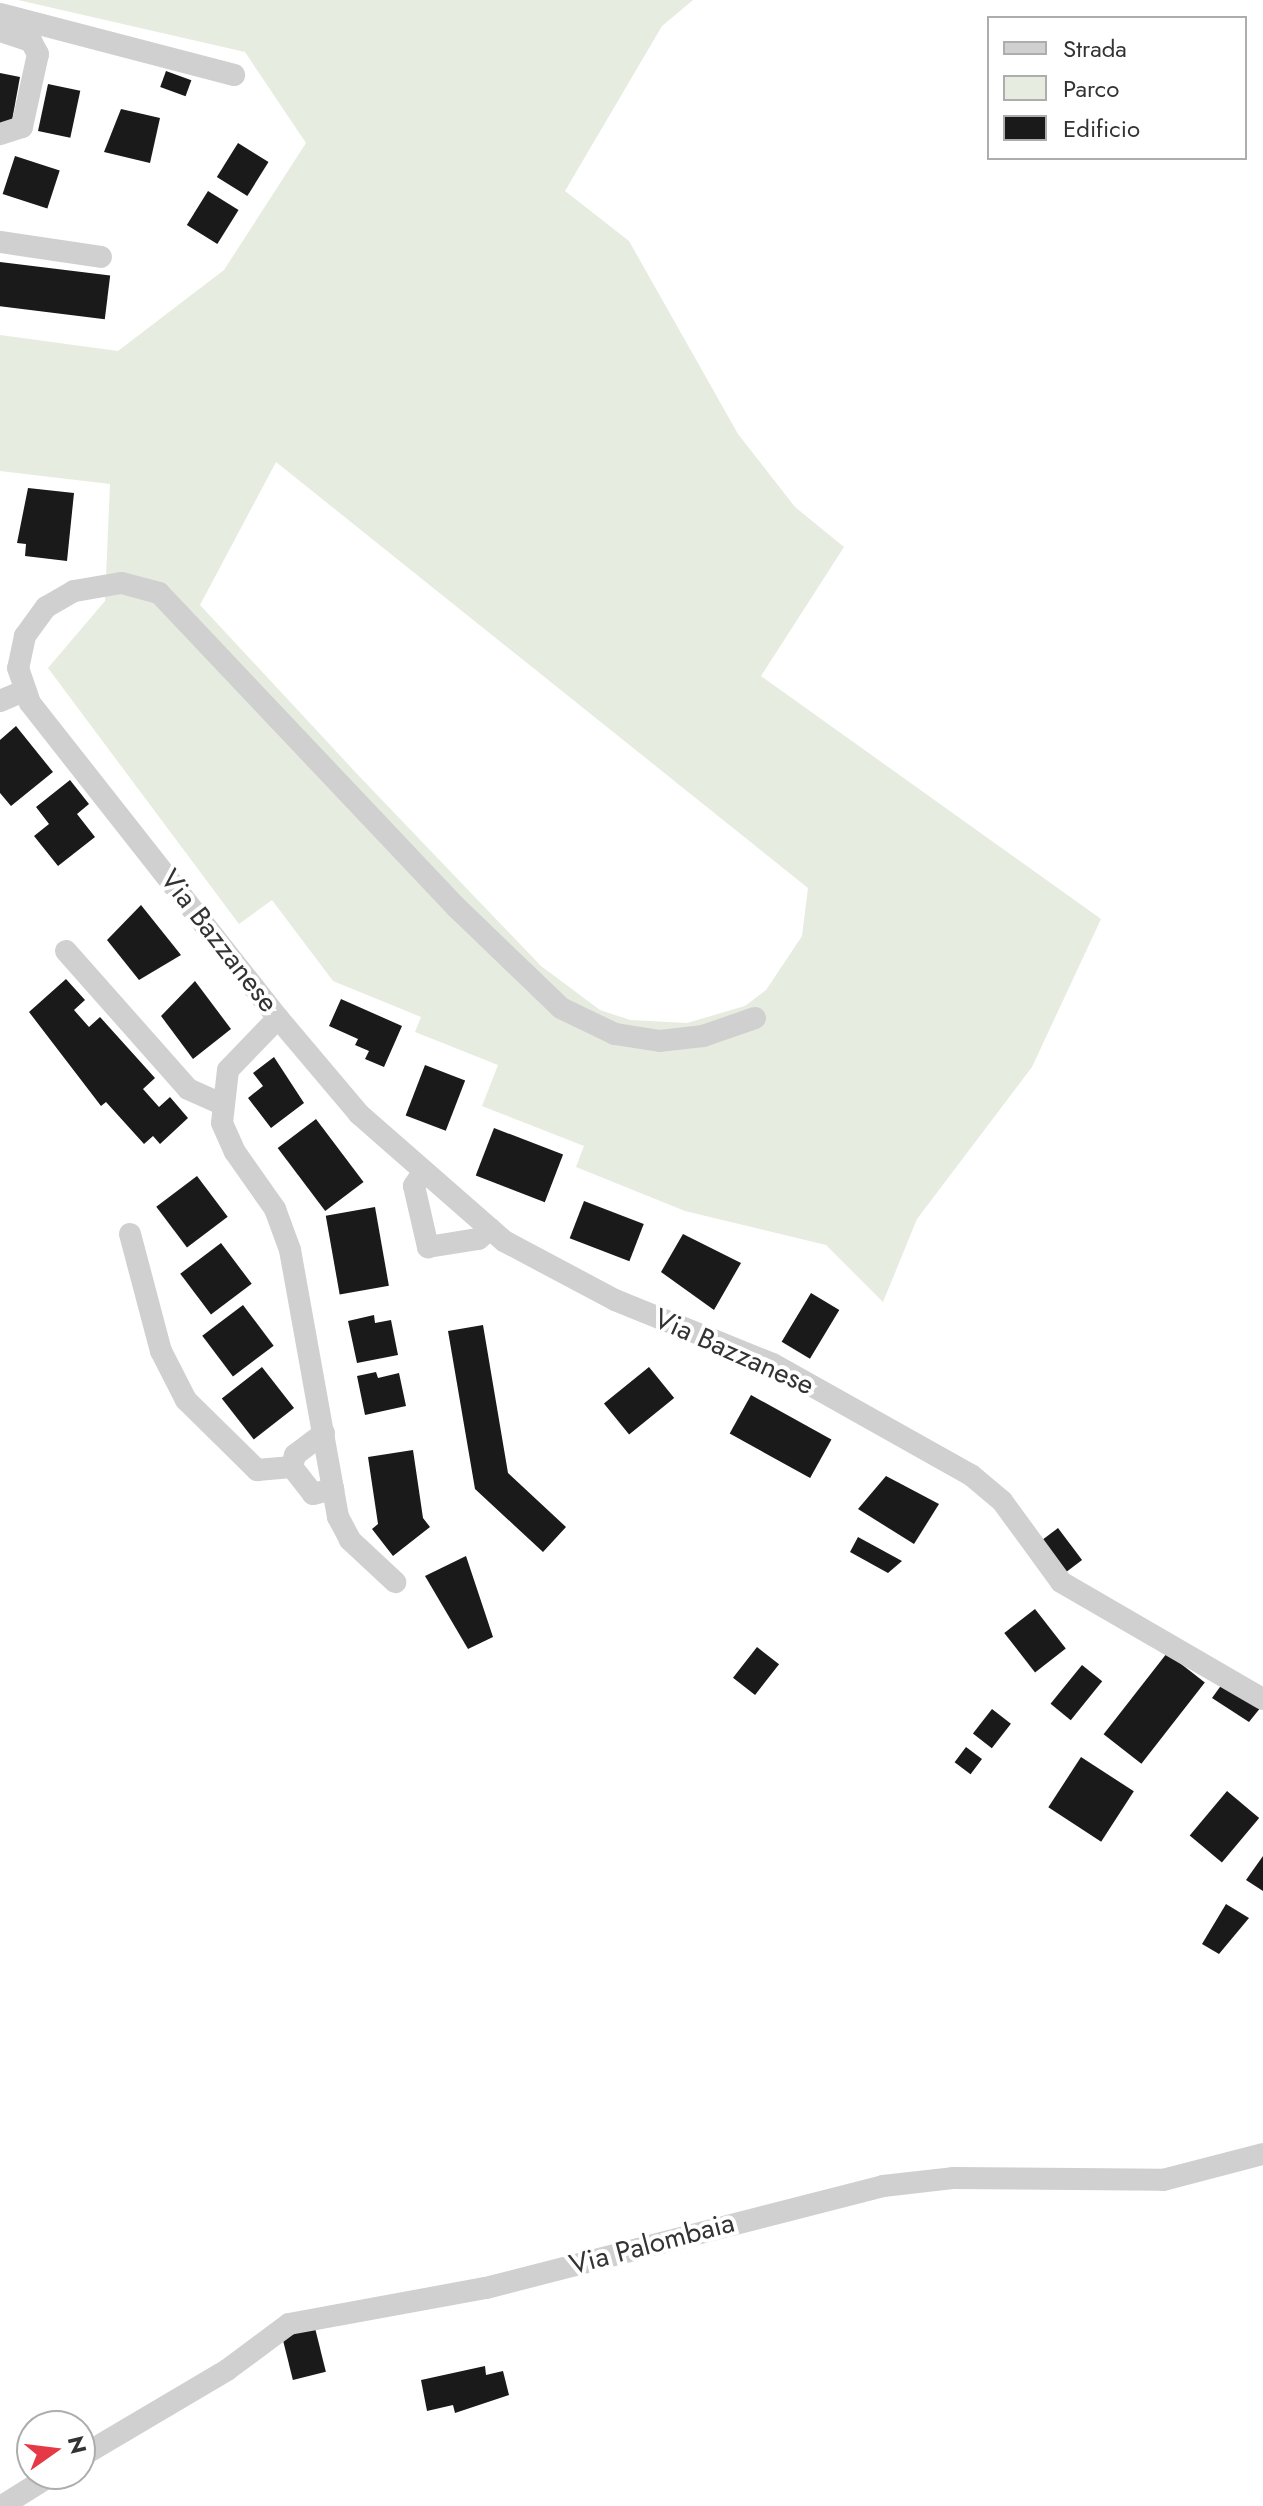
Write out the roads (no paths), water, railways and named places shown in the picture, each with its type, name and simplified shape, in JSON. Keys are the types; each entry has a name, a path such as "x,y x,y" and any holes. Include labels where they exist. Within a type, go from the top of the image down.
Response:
{"street":[{"path":"0,14 234,75"},
{"path":"0,31 31,41 38,54 23,125 12,135 0,134"},
{"path":"0,242 101,257"},
{"path":"0,701 24,691 22,643 52,602 107,583 151,590 178,607 402,851 561,1008 598,1028 651,1040 703,1036 755,1018"},
{"name":"Via Bazzanese","path":"24,691 278,1018 359,1114 491,1229 526,1257 589,1288 773,1364 971,1475 1002,1501 1064,1584 1263,1699"},
{"path":"66,951 188,1089 220,1103"},
{"path":"278,1018 232,1062 220,1103 227,1138 268,1196 286,1237 333,1489 350,1540 395,1582"},
{"path":"424,1171 414,1186 428,1247 478,1239 491,1229"},
{"path":"130,1234 163,1359 186,1400 257,1470 292,1467"},
{"path":"292,1467 295,1455 324,1433"},
{"path":"292,1467 313,1494 333,1489"},
{"name":"Via Palombaia","path":"96,2448 227,2370 289,2324 472,2291 883,2186 953,2178 1163,2180 1263,2154"},
{"path":"2,2506 28,2490"}]}
